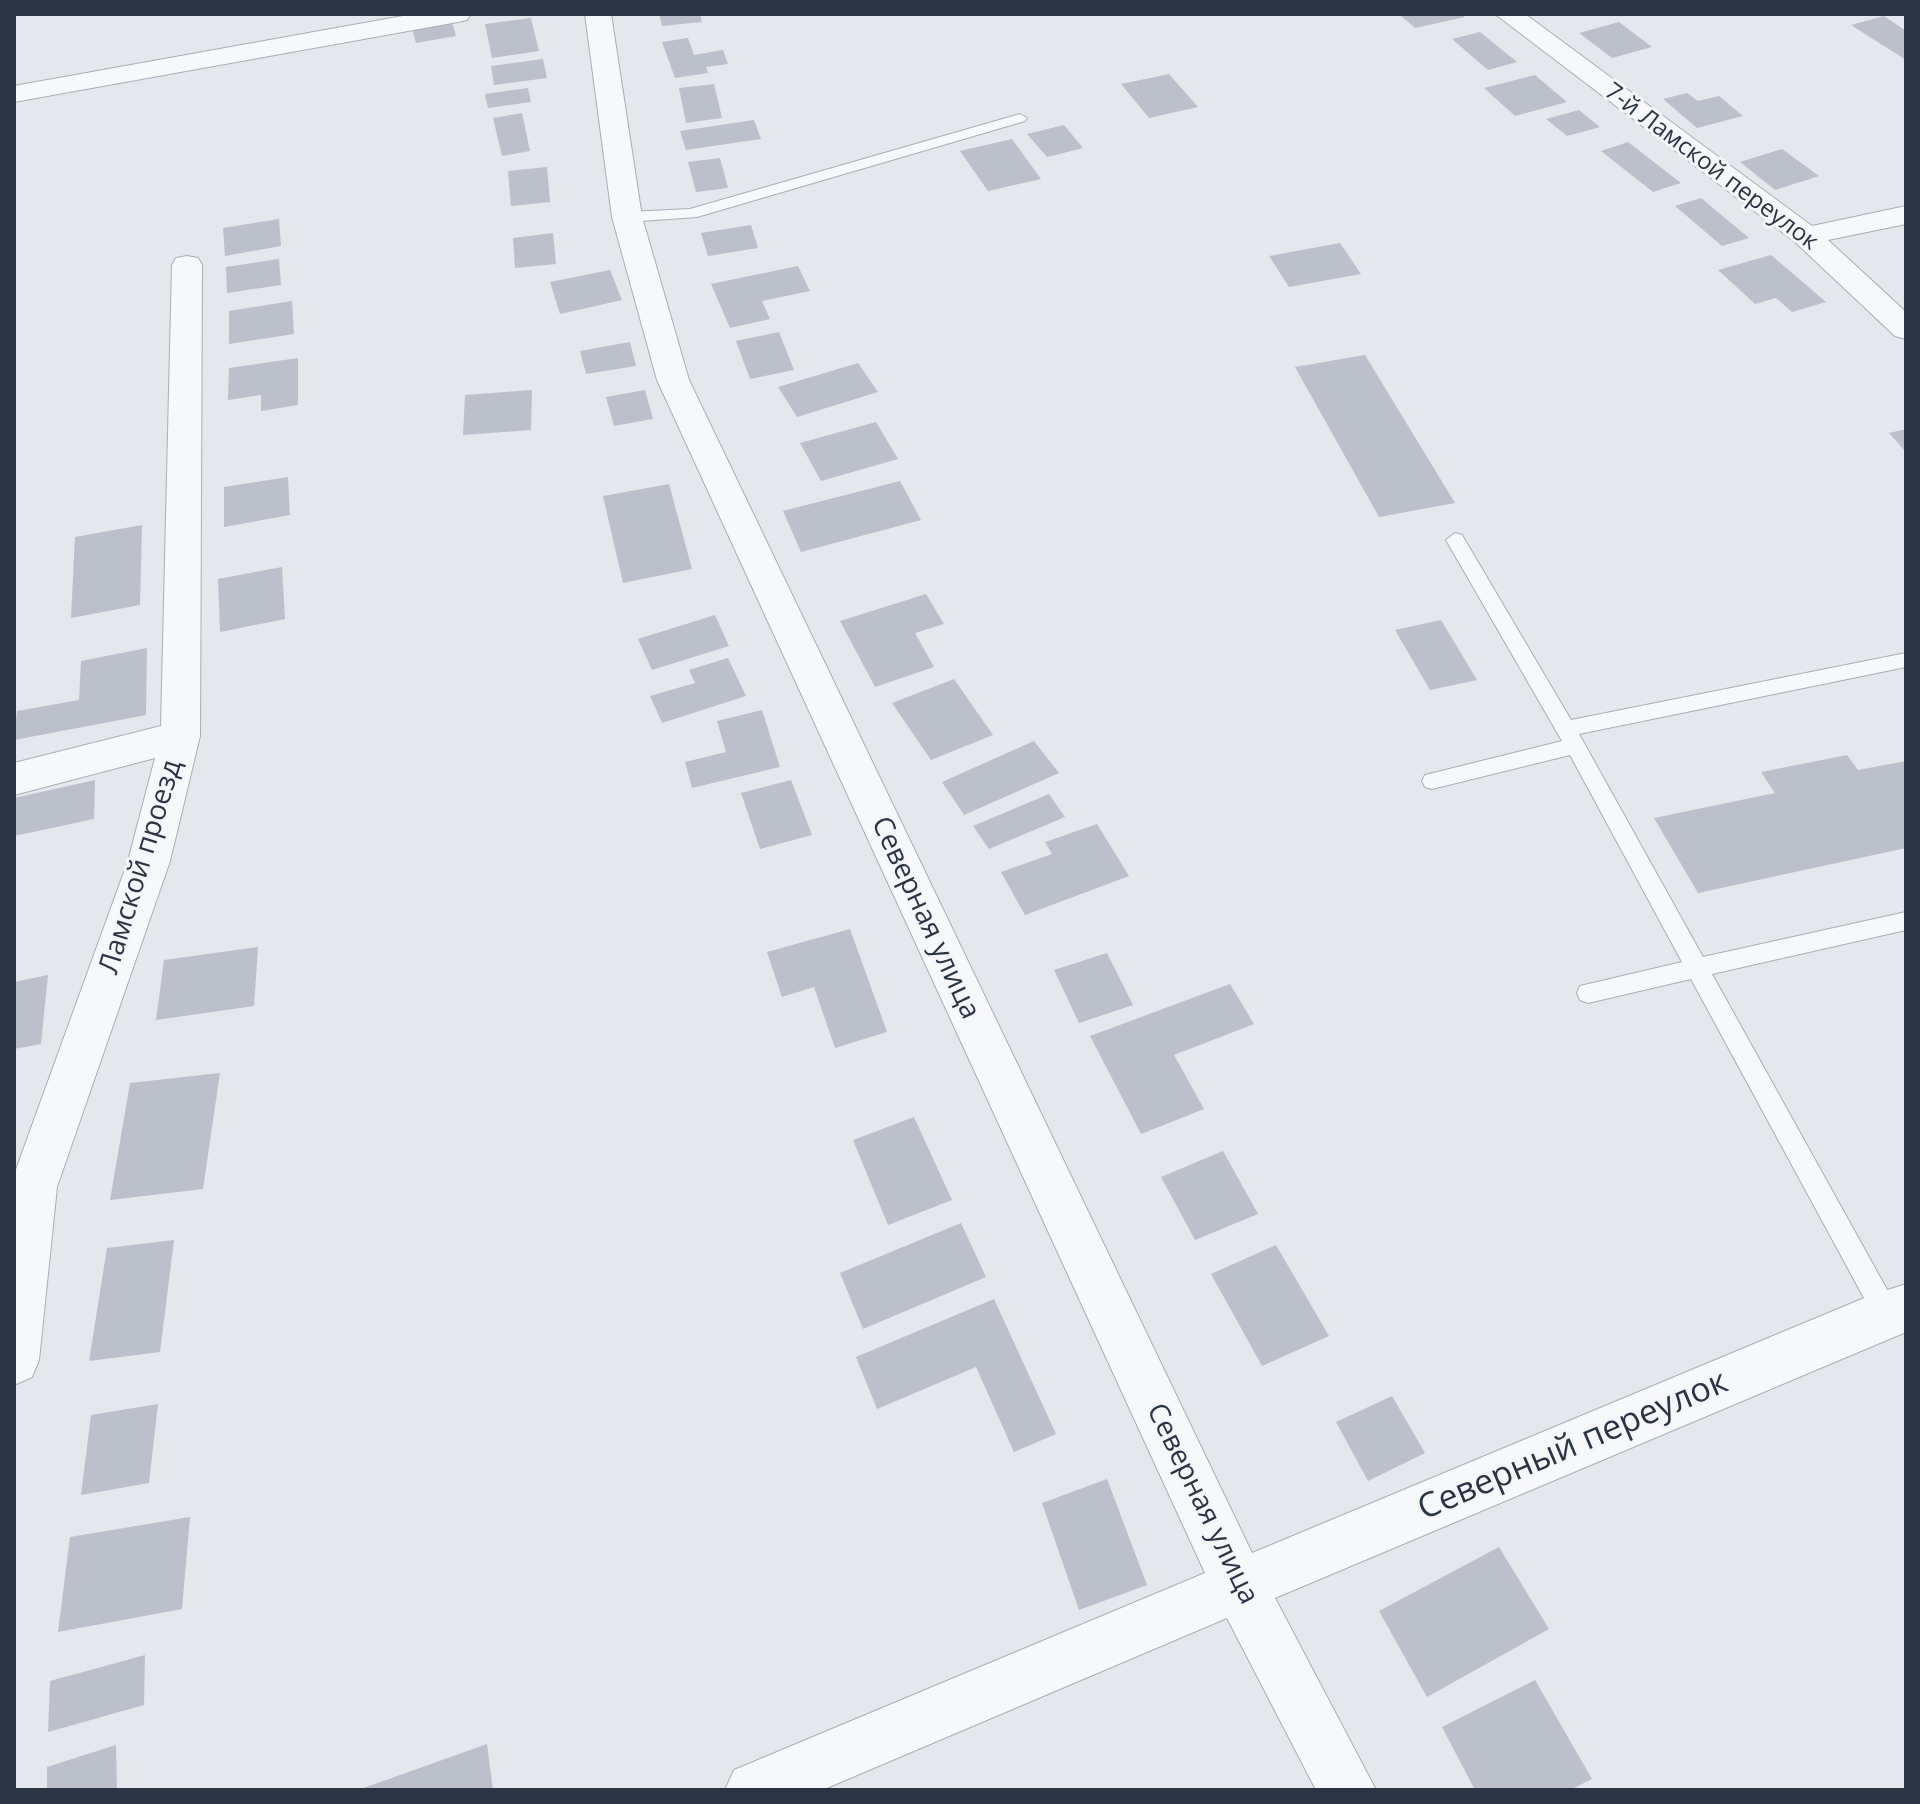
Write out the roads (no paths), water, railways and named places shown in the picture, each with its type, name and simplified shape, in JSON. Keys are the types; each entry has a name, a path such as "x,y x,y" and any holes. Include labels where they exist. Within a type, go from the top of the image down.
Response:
{"street":[{"path":"14,94 458,14"},
{"name":"Северная улица","path":"598,14 627,217 673,380 1240,1588 1347,1790"},
{"name":"7-й Ламской переулок","path":"1508,14 1806,236 1906,329"},
{"path":"1806,236 1906,215"},
{"name":"Ламской проезд","path":"14,1360 33,1187 149,861 180,736 187,265"},
{"path":"14,779 180,736"},
{"name":"Северный переулок","path":"754,1790 1896,1310"}],"lane":[{"path":"627,217 691,214 1020,118"},
{"path":"1455,540 1571,738 1697,968 1896,1310"},
{"path":"1432,781 1571,738 1906,660"},
{"path":"1588,993 1906,921"}]}
